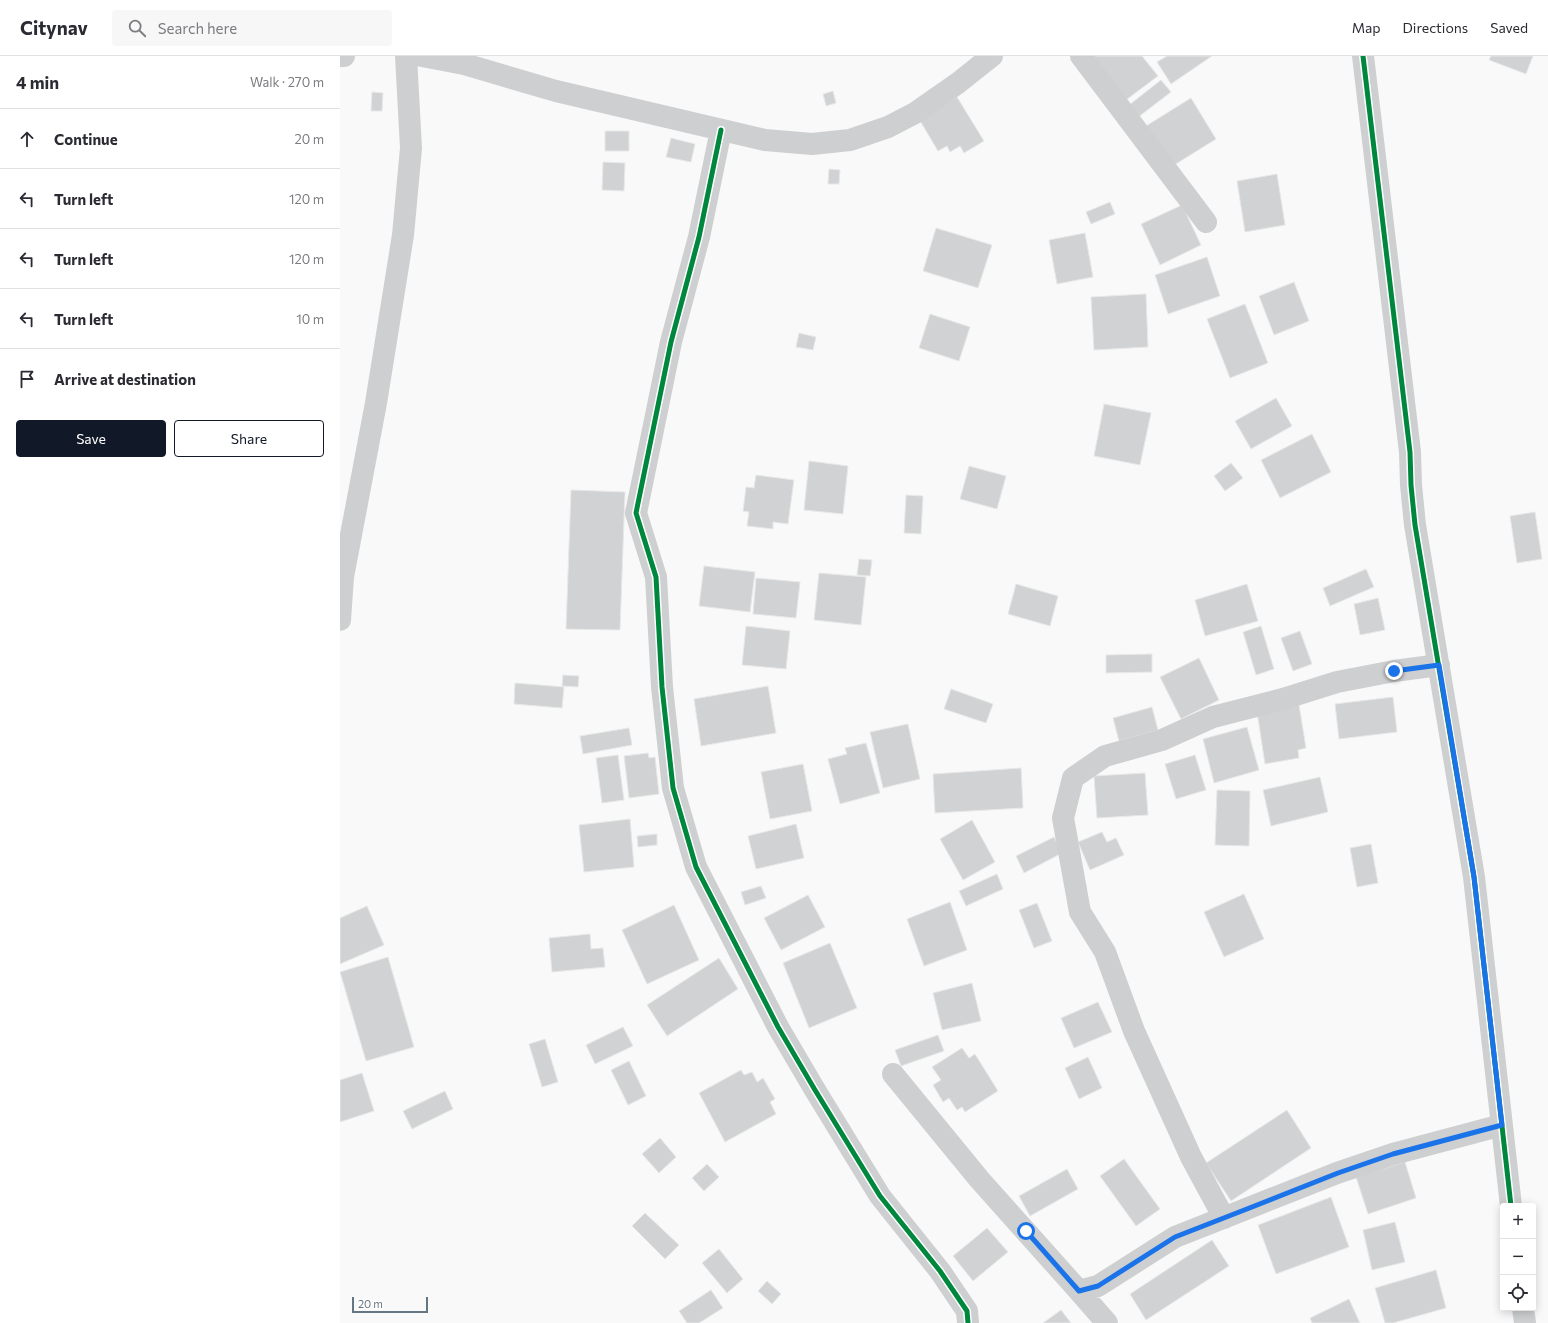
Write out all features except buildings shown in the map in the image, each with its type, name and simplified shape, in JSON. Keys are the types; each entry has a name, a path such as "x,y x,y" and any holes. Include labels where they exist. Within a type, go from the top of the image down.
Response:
{"street":[{"path":"340,620 343,576 376,403 403,235 411,148 406,56"},
{"path":"422,56 464,64 556,91 765,140 812,144 850,140 888,127 914,113 958,83 992,56"},
{"path":"1081,56 1206,222"},
{"path":"1363,56 1410,452 1411,485 1415,525 1474,877 1511,1203"},
{"path":"721,130 699,237 671,342 636,513 656,577 662,686 673,788 696,867 778,1027 880,1196 940,1270 967,1311 968,1323"},
{"path":"1224,1218 1191,1157 1134,1031 1105,952 1080,912 1063,818 1073,778 1105,756 1162,740 1213,717 1283,699 1337,682 1394,671 1439,665"},
{"path":"893,1074 979,1179 1107,1323"},
{"path":"1079,1291 1098,1286 1175,1237 1338,1173 1393,1154 1502,1125"},
{"path":"1523,1311 1525,1323"}],"cycle path":[{"path":"1363,56 1410,452 1411,485 1415,525 1474,877 1511,1203"},
{"path":"721,130 699,237 671,342 636,513 656,577 662,687 673,788 696,867 778,1027 880,1196 940,1271 967,1311 968,1323"}],"route":[{"path":"1026,1231 1079,1291 1098,1286 1175,1237 1338,1173 1393,1154 1502,1125 1474,877 1439,665 1394,671"}]}
